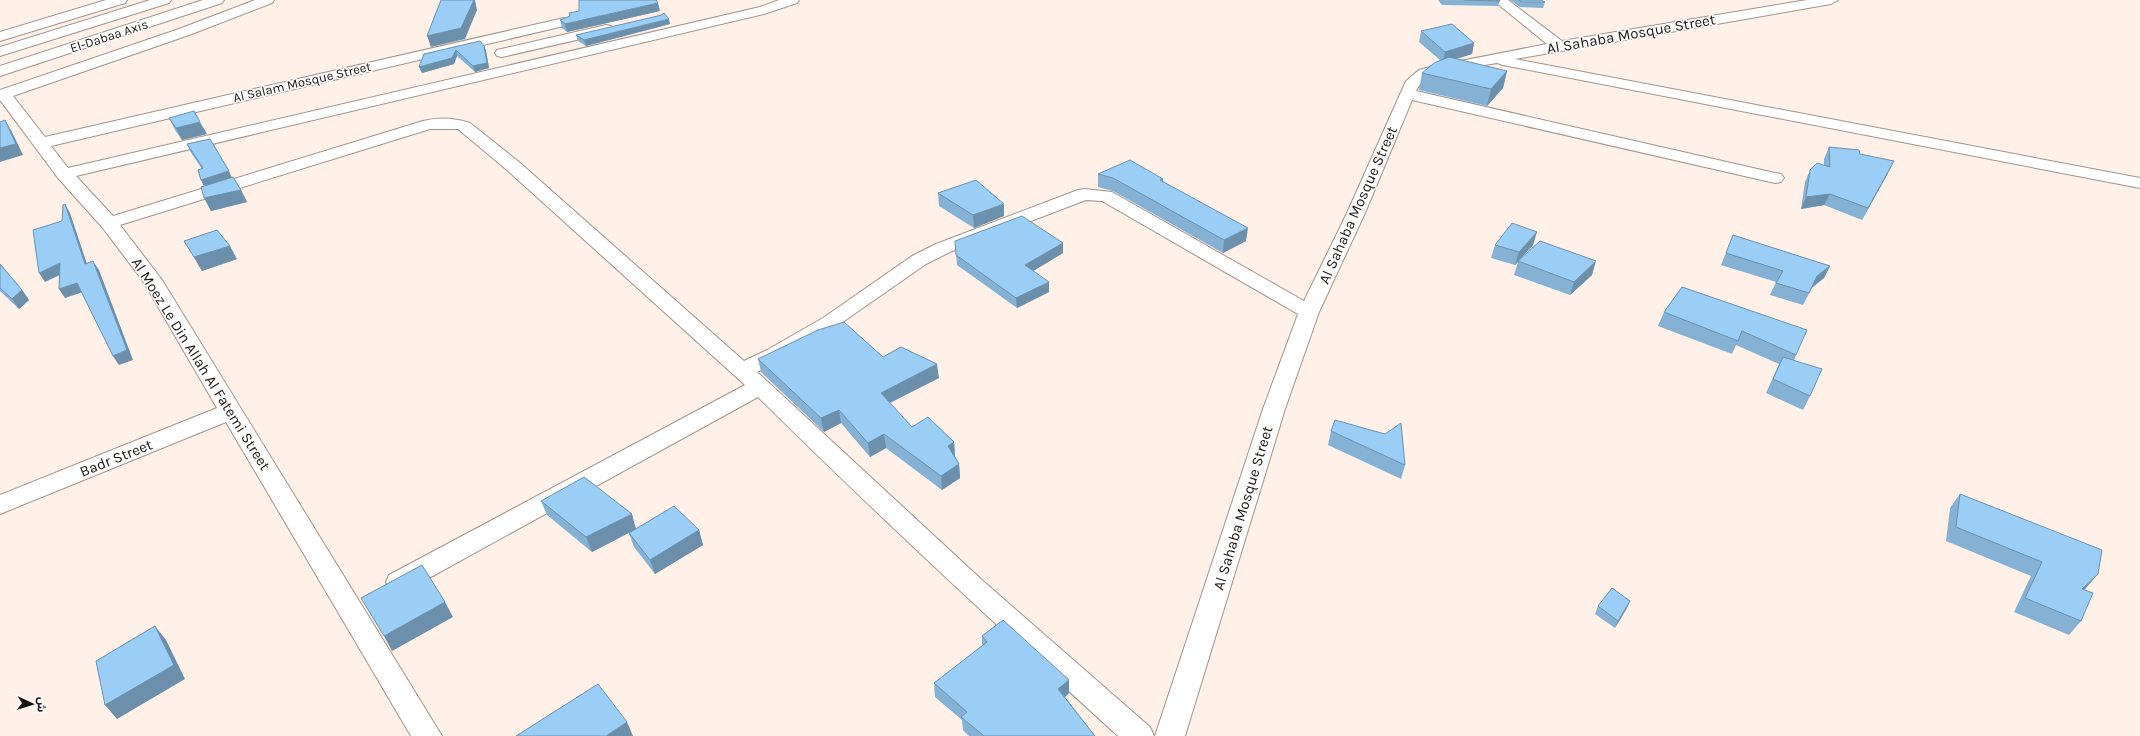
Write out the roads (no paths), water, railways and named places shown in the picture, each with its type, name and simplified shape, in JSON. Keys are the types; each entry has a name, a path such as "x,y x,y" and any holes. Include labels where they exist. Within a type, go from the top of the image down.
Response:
{"main road":[{"path":"0,37 120,0"},
{"name":"El-Dabaa Axis","path":"0,52 164,0"},
{"name":"El-Dabaa Axis","path":"0,71 217,0"},
{"path":"2,95 184,32 267,0"},
{"path":"64,174 757,12 780,6 792,0"},
{"path":"1500,0 1559,46"},
{"name":"Al Sahaba Mosque Street","path":"1170,736 1274,410 1309,312 1356,213 1411,84 1424,73 1492,59 1770,5 1831,0"},
{"name":"Al Salam Mosque Street","path":"41,143 564,22"},
{"path":"502,53 621,25"},
{"path":"489,39 516,68"},
{"path":"407,58 415,74"},
{"path":"1492,59 2140,183"},
{"path":"423,89 417,78 450,71"},
{"path":"1406,94 1775,178"},
{"name":"Al Moez Le Din Allah Al Fatemi Street","path":"2,95 64,174 109,223 152,280 231,411 367,599"},
{"path":"109,223 429,124 454,123 464,126 513,166 751,378 860,483 972,587 1139,736"},
{"path":"427,736 367,599 751,378 774,355 830,322 919,260 943,248 1084,194 1106,196 1309,312"},
{"name":"Badr Street","path":"0,505 231,411"}]}
